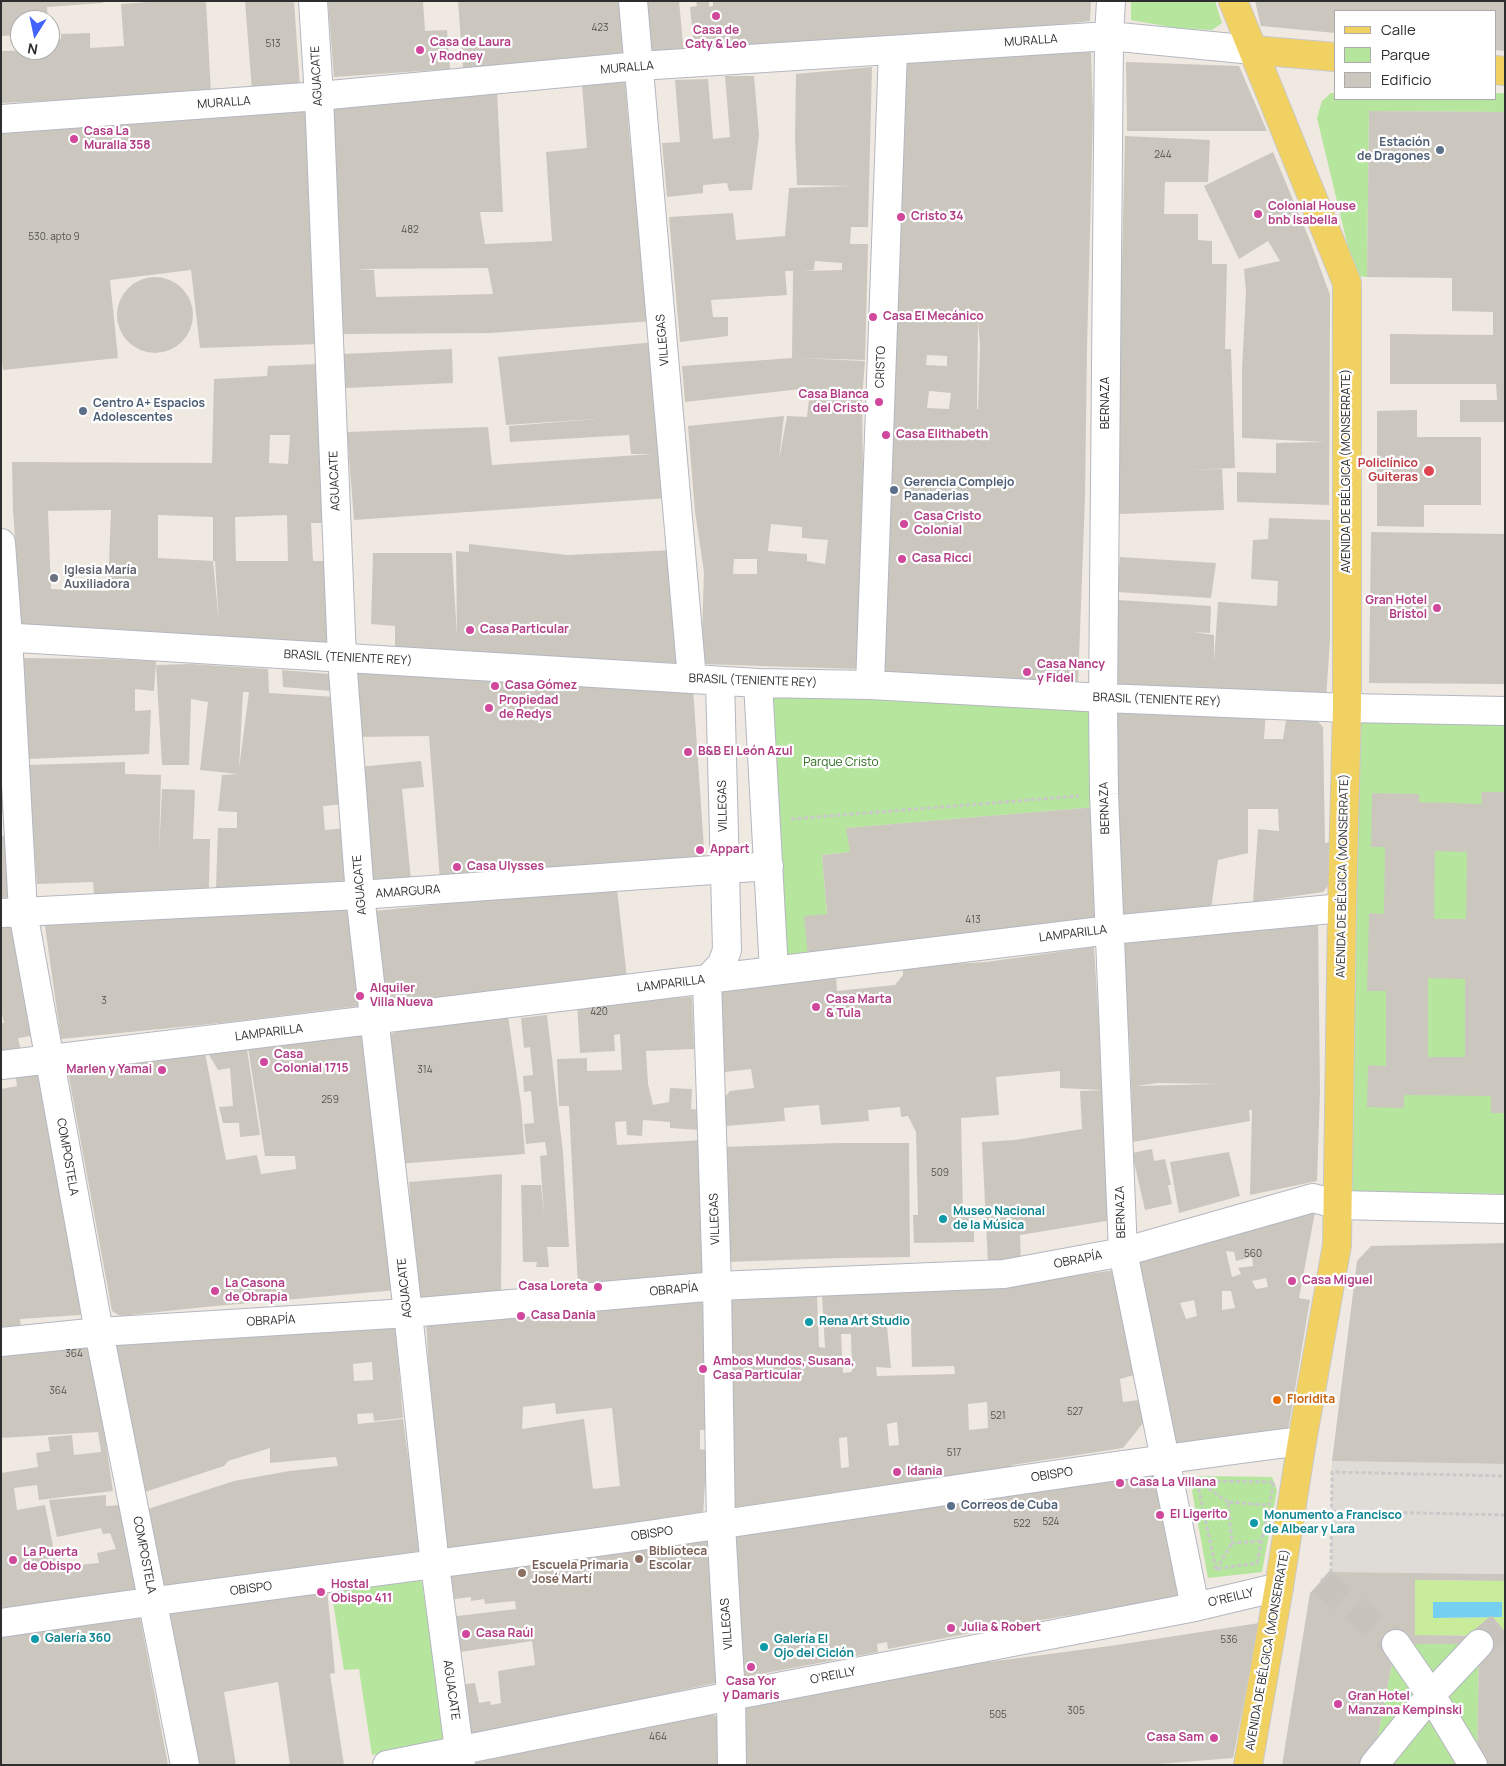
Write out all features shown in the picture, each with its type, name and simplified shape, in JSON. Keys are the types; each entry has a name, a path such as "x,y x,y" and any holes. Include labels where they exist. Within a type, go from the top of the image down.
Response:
{"main road":[{"name":"AVENIDA DE BÉLGICA (MONSERRATE)","path":"1233,1 1347,283 1347,708 1337,1245 1248,1765"},
{"path":"1253,50 1334,57"}],"street":[{"name":"AGUACATE","path":"313,1 319,96 342,658 360,895 435,1566 460,1758"},
{"name":"VILLEGAS","path":"633,1 692,679"},
{"name":"BERNAZA","path":"1111,1 1109,36 1104,794 1123,1252 1195,1607"},
{"name":"MURALLA","path":"1,119 319,96 639,66 1109,36 1253,50"},
{"name":"CRISTO","path":"870,685 892,50"},
{"name":"COMPOSTELA","path":"1,543 12,912 49,1058 100,1332 185,1765"},
{"name":"BRASIL (TENIENTE REY)","path":"5,637 758,683 870,685 1104,698 1347,708 1505,710"},
{"name":"VILLEGAS","path":"720,680 727,950 722,964 707,980 717,1286 720,1525 731,1696 732,1765"},
{"path":"758,683 769,866 780,970"},
{"name":"AMARGURA","path":"12,912 360,895 769,866"},
{"name":"LAMPARILLA","path":"1,1065 375,1021 1110,930 1342,908"},
{"name":"OBRAPÍA","path":"1,1342 100,1332 408,1313 717,1286 1004,1274 1123,1252 1313,1198 1339,1205 1505,1209"},
{"name":"OBISPO","path":"1,1624 153,1601 435,1566 1166,1458 1302,1441"},
{"name":"O'REILLY","path":"387,1765 460,1758 731,1696 1195,1607 1279,1587"},
{"path":"1396,1644 1431,1695 1473,1765"},
{"path":"1374,1765 1431,1695 1480,1644"}],"path":[{"path":"766,821 1104,794"},
{"path":"1321,1582 1331,1572 1332,1472 1505,1476"},
{"path":"1197,1481 1274,1482 1262,1541 1257,1563 1216,1570 1197,1481"},
{"path":"1262,1541 1232,1543 1228,1502 1269,1506"},
{"path":"1332,1511 1505,1515"}],"green space":[{"path":"1131,1 1215,1 1222,23 1212,30 1176,28 1131,20"},
{"path":"1331,93 1334,93 1334,100 1496,100 1496,93 1505,93 1505,112 1369,111 1367,277 1355,276 1317,118 1322,101"},
{"name":"Parque Cristo","path":"773,696 1094,704 1096,807 847,828 850,852 822,855 827,914 808,957 785,960"},
{"path":"1354,718 1505,722 1505,1194 1349,1191"},
{"path":"1200,1476 1272,1477 1277,1490 1262,1572 1208,1578 1192,1491"},
{"path":"418,1578 422,1582 446,1744 372,1755 359,1669 344,1670 331,1590"},
{"path":"1415,1580 1505,1581 1505,1636 1415,1635","holes":["1433,1602 1501,1602 1502,1617 1433,1618"]},
{"path":"1396,1644 1479,1644 1477,1765 1372,1765"}],"shaded area":[{"path":"1332,1461 1505,1464 1505,1574 1331,1572"}],"water":[{"path":"1433,1602 1502,1602 1502,1617 1433,1618"}],"building":[{"path":"1,1 103,1 103,3 47,7 47,10 10,10 10,36 1,36"},
{"path":"161,1 206,1 211,93 1,103 1,51 10,51 10,60 60,60 61,34 90,33 90,48 124,46 121,4"},
{"path":"245,1 294,1 300,87 252,90"},
{"path":"328,1 423,1 425,31 447,30 450,69 334,77"},
{"path":"458,1 621,1 627,56 463,69"},
{"path":"646,1 679,1 684,55 651,58"},
{"path":"696,1 709,1 709,7 713,6 713,1 1091,1 1090,21 1030,28 695,54 690,7 697,6"},
{"path":"1255,1 1505,1 1505,51 1496,50 1496,10 1334,10 1334,33 1261,26"},
{"path":"1091,52 1093,113 1085,496 1078,685 877,677 904,61","holes":["978,320 980,346 977,409","927,355 947,356 947,366 926,365","929,391 951,393 949,409 927,408"]},
{"path":"1126,62 1239,66 1267,131 1127,131"},
{"path":"872,67 868,227 851,227 850,244 868,244 865,360 797,358 865,361 862,400 863,471 857,669 701,664 704,572 695,512 688,426 784,416 779,460 787,416 807,417 809,399 800,399 801,389 685,402 682,366 792,358 793,271 785,271 787,295 711,300 713,317 728,317 728,336 680,342 669,217 733,213 736,240 785,236 789,188 852,186 797,185 795,139 796,74","holes":["815,261 842,263 842,270 803,271 814,270","771,524 802,527 802,538 828,540 825,564 807,561 807,554 768,551","734,559 757,559 757,574 733,574"]},
{"path":"725,76 754,76 759,135 752,190 729,191 727,183 703,185 703,193 667,197 662,143 680,142 675,80 708,79 713,139 730,137"},
{"path":"625,81 630,144 645,237 653,321 491,333 342,334 332,108 497,91 503,212 480,212 485,244 552,241 546,152 587,148 582,84","holes":["488,268 493,294 376,297 374,270 355,269"]},
{"path":"307,111 308,192 319,344 200,348 191,270 110,280 118,358 3,370 1,350 1,132"},
{"path":"1369,111 1505,112 1505,422 1460,422 1460,400 1497,400 1496,384 1390,384 1390,334 1493,335 1493,312 1452,311 1452,278 1367,277"},
{"path":"1125,136 1210,140 1208,182 1165,182 1164,214 1198,214 1198,240 1212,241 1212,264 1227,264 1225,349 1231,349 1235,468 1186,470 1222,469 1224,510 1119,514 1117,441 1119,306"},
{"path":"1273,152 1311,243 1330,295 1329,505 1237,502 1237,472 1276,473 1276,443 1325,442 1242,438 1242,369 1246,292 1244,269 1280,261 1268,241 1239,259 1204,186"},
{"path":"163,277 176,283 187,294 193,307 191,330 176,347 163,353 147,353 134,347 119,330 117,307 123,294 140,279"},
{"path":"655,342 667,498 354,520 347,432 488,427 492,465 653,454 631,454 629,435 510,442 509,426 597,419 506,425 498,357"},
{"path":"452,349 453,383 345,388 343,354"},
{"path":"318,364 326,523 311,523 313,561 327,561 331,637 321,646 22,630 13,511 12,462 212,463 214,379 267,376 268,366","holes":["270,435 290,435 288,464 269,463","111,510 108,591 51,589 48,511 42,511","158,515 213,517 213,561 158,558","287,515 288,561 236,561 235,517","213,561 215,561 219,623"]},
{"name":"Policlínico Guiteras","path":"1417,410 1417,437 1481,437 1481,505 1424,505 1424,527 1377,526 1377,411"},
{"path":"1269,518 1330,520 1330,639 1326,700 1113,687 1118,600 1211,606 1210,633 1193,632 1214,635 1214,662 1218,602 1277,606 1278,581 1251,579 1253,540 1268,539"},
{"name":"Gran Hotel Bristol","path":"1371,532 1505,534 1505,684 1369,683"},
{"path":"469,544 568,555 675,550 677,663 395,650 395,626 371,624 373,553 452,553 457,636 456,551 469,552"},
{"path":"1120,557 1216,563 1211,598 1117,592"},
{"path":"22,658 156,661 154,691 135,689 135,711 151,710 149,754 27,759"},
{"path":"191,664 268,669 269,693 336,697 345,804 323,806 325,830 347,828 348,881 216,888 218,828 237,828 237,812 218,811 222,775 238,774 200,770 208,702 191,699 189,765 162,765 156,665","holes":["243,692 249,692 239,768"]},
{"path":"282,670 330,674 332,691 283,687"},
{"path":"353,672 693,688 705,863 440,880 429,736 355,737"},
{"path":"1114,704 1266,711 1264,739 1283,739 1287,715 1311,714 1323,727 1325,843 1330,842 1330,884 1323,892 1253,902 1258,829 1279,831 1278,809 1248,809 1248,853 1218,860 1211,909 1116,919"},
{"path":"1,746 7,813 1,814"},
{"path":"421,761 424,787 402,789 411,880 368,884 358,767"},
{"path":"125,762 125,774 161,775 159,853 162,789 195,790 193,839 210,839 209,888 94,894 93,882 37,884 28,765"},
{"path":"1481,792 1505,792 1505,1113 1491,1113 1491,1096 1404,1095 1404,1108 1367,1107 1368,1065 1386,1066 1386,991 1367,991 1369,913 1384,914 1385,847 1371,847 1372,793 1419,794 1419,802 1482,804","holes":["1435,851 1467,852 1466,919 1434,919","1428,978 1465,979 1465,1057 1428,1057"]},
{"path":"1096,807 1099,925 808,957 804,916 827,914 822,855 850,852 846,828"},
{"path":"7,835 14,897 1,898 1,836"},
{"path":"617,889 627,978 386,1005 375,911 528,895"},
{"path":"350,907 366,1005 230,1022 61,1039 44,919"},
{"path":"1318,918 1320,1092 1317,1181 1250,1195 1252,1110 1249,1110 1250,1121 1133,1142 1130,1049 1120,933","holes":["1158,1083 1220,1084 1136,1086"]},
{"path":"17,923 37,1035 18,1038 21,1051 1,1054 1,1023 4,1023 1,1009 1,924"},
{"path":"1094,947 1103,1090 1060,1088 1060,1071 996,1077 999,1115 961,1118 963,1213 974,1213 974,1242 914,1243 913,1215 918,1215 916,1132 908,1116 901,1117 900,1107 868,1110 869,1121 821,1125 819,1105 784,1108 785,1121 726,1126 724,1098 730,1091 754,1088 751,1069 725,1072 717,989 836,977 837,991 895,985 903,975 903,967 986,962"},
{"path":"692,997 694,1049 646,1051 648,1084 653,1105 669,1102 670,1088 692,1089 691,1109 701,1110 700,1130 670,1128 670,1122 643,1120 642,1136 627,1135 626,1121 615,1122 617,1145 703,1140 711,1280 578,1288 569,1106 559,1106 557,1059 587,1058 587,1071 622,1070 620,1034 614,1035 615,1051 580,1053 577,1003"},
{"path":"547,1015 563,1153 569,1247 547,1247 549,1267 536,1267 537,1262 523,1262 521,1185 541,1185 544,1215 540,1156 547,1155 545,1142 526,1144 524,1124 534,1123 531,1091 524,1092 523,1076 533,1075 530,1047 524,1048 521,1018"},
{"path":"508,1016 521,1104 525,1154 397,1164 385,1037 405,1028"},
{"path":"372,1026 397,1290 120,1316 112,1311 68,1072 204,1048 226,1160 257,1155 261,1174 296,1169 295,1156 265,1156 247,1041"},
{"path":"246,1043 260,1135 240,1137 239,1123 223,1123 219,1107 233,1106 230,1068 218,1070 205,1048"},
{"path":"43,1069 92,1306 80,1315 20,1319 21,1329 1,1331 1,1089 17,1086 15,1073"},
{"path":"1102,1090 1112,1220 1020,1235 1021,1262 988,1264 982,1142 1015,1140 1082,1129 1080,1091"},
{"path":"909,1143 910,1257 726,1262 722,1147"},
{"path":"1152,1149 1154,1161 1165,1159 1171,1185 1168,1185 1172,1204 1145,1210 1132,1153"},
{"path":"1229,1152 1240,1196 1179,1213 1170,1162"},
{"path":"502,1174 501,1293 416,1299 409,1182"},
{"path":"1308,1206 1315,1212 1299,1298 1310,1300 1288,1431 1176,1447 1137,1255","holes":["1226,1251 1234,1252 1236,1261 1252,1257 1253,1266 1238,1268 1241,1274 1232,1277","1266,1278 1268,1287 1256,1289 1252,1281","1222,1291 1231,1291 1235,1308 1222,1310","1194,1300 1197,1316 1186,1319 1180,1303"]},
{"path":"1505,1243 1505,1464 1332,1461 1357,1261 1371,1246"},
{"path":"1116,1270 1135,1354 1129,1356 1134,1375 1120,1379 1123,1402 1139,1400 1144,1422 1123,1448 1012,1465 1012,1471 733,1511 728,1306 734,1298 817,1295 819,1347 825,1348 822,1295 1063,1277","holes":["911,1325 912,1367 954,1366 955,1374 877,1376 876,1367 891,1368 887,1326","841,1334 851,1334 852,1372 843,1373","987,1402 988,1428 969,1430 968,1404","897,1422 899,1445 889,1446 887,1424","847,1437 849,1467 841,1468 839,1438"]},
{"path":"711,1293 710,1342 704,1343 708,1430 700,1430 700,1449 707,1450 703,1516 447,1553 431,1408 426,1320 606,1310 605,1301","holes":["555,1403 556,1414 612,1408 620,1486 593,1489 584,1419 522,1429 523,1407"]},
{"path":"395,1321 403,1418 374,1421 373,1413 357,1414 358,1424 403,1419 421,1551 167,1586 162,1584 148,1509 234,1481 289,1471 338,1466 336,1457 270,1463 270,1448 228,1461 224,1466 142,1493 115,1340","holes":["372,1362 373,1380 354,1381 353,1364"]},
{"path":"91,1343 113,1491 39,1500 37,1485 14,1488 17,1510 45,1505 57,1567 99,1563 97,1553 116,1549 110,1533 103,1534 101,1528 57,1537 49,1500 106,1495 106,1506 121,1505 140,1591 1,1613 1,1473 38,1467 36,1453 50,1451 48,1437 72,1435 74,1455 101,1452 98,1432 1,1438 1,1352"},
{"path":"1158,1468 1181,1597 1023,1623 888,1649 887,1642 877,1644 878,1652 739,1678 730,1531"},
{"path":"711,1534 720,1682 468,1737 457,1685 475,1683 479,1703 490,1701 491,1705 501,1703 498,1671 535,1665 532,1641 454,1653 449,1617 516,1609 515,1601 485,1604 484,1599 471,1601 471,1597 447,1600 445,1581 451,1573"},
{"name":"Gran Hotel Manzana Kempinski","path":"1331,1572 1505,1574 1505,1581 1415,1580 1415,1635 1505,1636 1505,1765 1477,1765 1479,1644 1396,1644 1372,1765 1282,1765 1310,1593"},
{"path":"327,1588 335,1673 330,1674 344,1765 290,1765 278,1682 224,1692 236,1765 196,1765 166,1612"},
{"path":"139,1611 168,1765 1,1765 1,1635"},
{"path":"1259,1623 1233,1758 1147,1765 741,1765 739,1704 958,1666 1110,1646"},
{"path":"706,1710 720,1719 721,1765 473,1765 473,1763"}],"tunnel":[{"path":"1321,1581 1396,1644"},
{"path":"1479,1644 1505,1622"}],"place":[{"name":"Casa de Caty & Leo","path":"716,16"},
{"name":"Casa de Laura y Rodney","path":"420,50"},
{"name":"Casa La Muralla 358","path":"74,139"},
{"name":"Estación de Dragones","path":"1440,150"},
{"name":"Colonial House bnb Isabella","path":"1258,214"},
{"name":"Cristo 34","path":"901,217"},
{"name":"Casa El Mecánico","path":"873,317"},
{"name":"Casa Blanca del Cristo","path":"879,402"},
{"name":"Centro A+ Espacios Adolescentes","path":"83,411"},
{"name":"Casa Elithabeth","path":"886,435"},
{"name":"Policlínico Guiteras","path":"1429,471"},
{"name":"Gerencia Complejo Panaderias","path":"894,490"},
{"name":"Casa Cristo Colonial","path":"904,524"},
{"name":"Casa Ricci","path":"902,559"},
{"name":"Iglesia María Auxiliadora","path":"54,578"},
{"name":"Gran Hotel Bristol","path":"1437,608"},
{"name":"Casa Particular","path":"470,630"},
{"name":"Casa Nancy y Fidel","path":"1027,672"},
{"name":"Casa Gómez","path":"495,686"},
{"name":"Propiedad de Redys","path":"489,708"},
{"name":"B&B El León Azul","path":"688,752"},
{"name":"Appart","path":"700,850"},
{"name":"Casa Ulysses","path":"457,867"},
{"name":"Alquiler Villa Nueva","path":"360,996"},
{"name":"Casa Marta & Tula","path":"816,1007"},
{"name":"Casa Colonial 1715","path":"264,1062"},
{"name":"Marlen y Yamai","path":"162,1070"},
{"name":"Museo Nacional de la Música","path":"943,1219"},
{"name":"Casa Miguel","path":"1292,1281"},
{"name":"Casa Loreta","path":"598,1287"},
{"name":"La Casona de Obrapia","path":"215,1291"},
{"name":"Casa Dania","path":"521,1316"},
{"name":"Rena Art Studio","path":"809,1322"},
{"name":"Ambos Mundos, Susana, Casa Particular","path":"703,1369"},
{"name":"Floridita","path":"1277,1400"},
{"name":"Idania","path":"897,1472"},
{"name":"Casa La Villana","path":"1120,1483"},
{"name":"Correos de Cuba","path":"951,1506"},
{"name":"El Ligerito","path":"1160,1515"},
{"name":"Monumento a Francisco de Albear y Lara","path":"1254,1523"},
{"name":"Biblioteca Escolar","path":"639,1559"},
{"name":"La Puerta de Obispo","path":"13,1560"},
{"name":"Escuela Primaria José Martí","path":"522,1573"},
{"name":"Hostal Obispo 411","path":"321,1592"},
{"name":"Julia & Robert","path":"951,1628"},
{"name":"Casa Raúl","path":"466,1634"},
{"name":"Galería 360","path":"35,1639"},
{"name":"Galería El Ojo del Ciclón","path":"764,1647"},
{"name":"Casa Yor y Damaris","path":"751,1667"},
{"name":"Gran Hotel Manzana Kempinski","path":"1338,1704"},
{"name":"Casa Sam","path":"1214,1738"}]}
